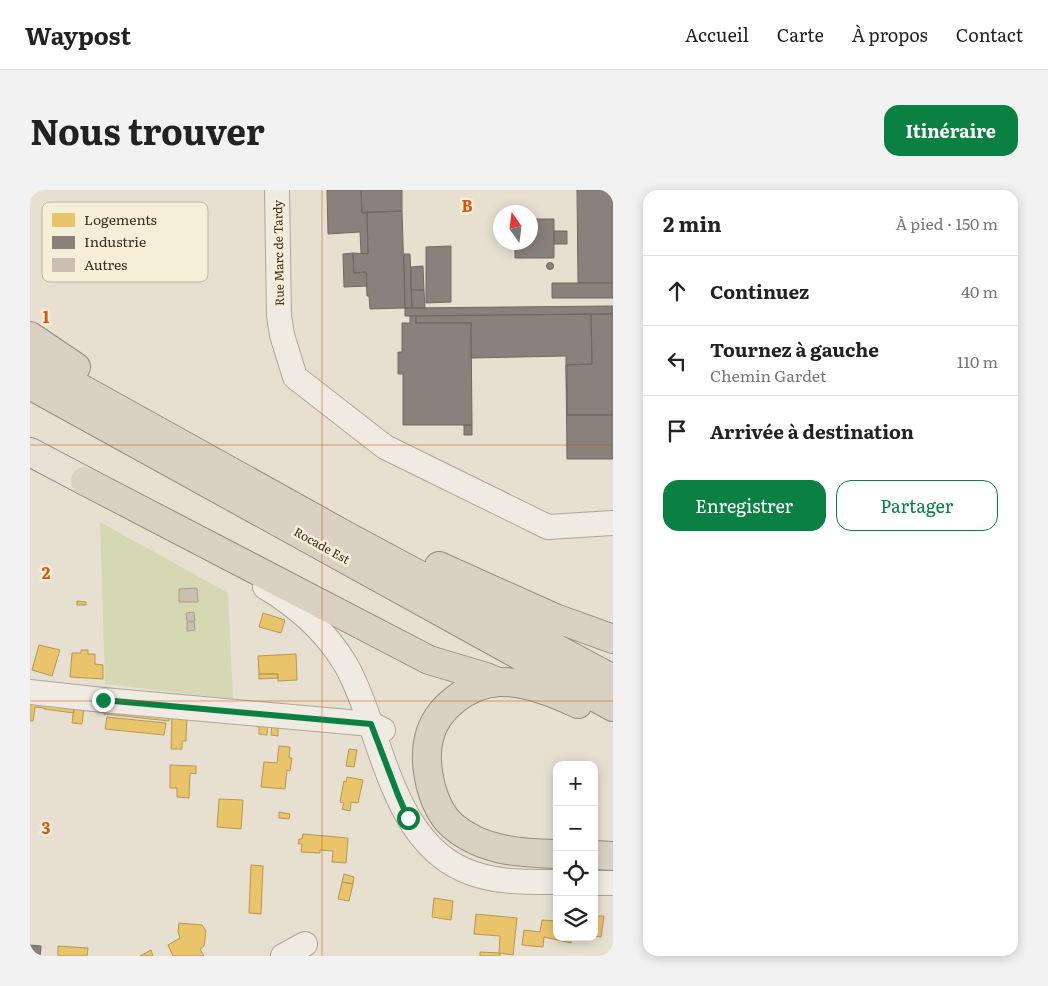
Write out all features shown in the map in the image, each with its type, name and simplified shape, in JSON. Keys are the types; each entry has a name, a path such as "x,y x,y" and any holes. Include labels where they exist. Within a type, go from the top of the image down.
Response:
{"highway":[{"path":"30,336 48,377 108,407"},
{"name":"Rocade Est","path":"30,360 48,377 158,431 343,534 613,679"},
{"name":"Rocade Est","path":"108,407 613,707"},
{"path":"85,481 429,660 498,682"},
{"path":"343,534 368,533 555,618 613,638"},
{"path":"553,854 497,849 481,843 452,825 440,811 428,776 426,754 429,737 436,721 448,705 464,693 480,686 498,682 514,683 541,689 564,697 613,722"},
{"path":"598,855 613,856"}],"main road":[{"path":"30,452 85,481"}],"street":[{"name":"Rue Marc de Tardy","path":"277,190 279,316 282,335 295,377 384,447 548,527 613,523"},
{"path":"85,481 286,599 298,609 329,642 345,665 371,724 408,818 425,842 446,860 464,870 494,879 514,882 553,882"},
{"path":"30,692 371,724 383,730 394,741 426,821 445,842 466,857 487,864 514,870 553,870"},
{"path":"598,868 613,866"},
{"path":"598,883 613,883"},
{"path":"283,956 305,944"}],"green space":[{"path":"100,522 228,593 233,699 105,684"}],"building: Logements":[{"path":"77,601 86,602 86,605 77,605"},
{"path":"263,613 285,620 281,633 259,627"},
{"path":"39,645 60,650 52,676 32,670"},
{"path":"81,650 88,650 88,654 95,654 95,664 103,665 103,679 70,677 72,653 81,653"},
{"path":"296,654 297,680 278,681 278,674 259,674 258,656"},
{"path":"259,674 278,674 278,678 259,679"},
{"path":"30,695 75,701 74,713 35,707 33,721 30,721"},
{"path":"105,705 170,712 169,721 104,714"},
{"path":"74,707 84,708 82,724 72,723"},
{"path":"172,712 187,714 186,741 182,741 182,749 171,749"},
{"path":"107,717 166,723 164,735 105,729"},
{"path":"268,722 267,735 259,734 259,726 256,726"},
{"path":"272,723 278,724 278,736 271,735"},
{"path":"279,746 290,747 289,758 292,758 290,771 287,770 285,789 261,787 264,762 277,763"},
{"path":"349,749 357,750 354,767 346,766"},
{"path":"170,765 196,766 196,774 190,773 189,798 177,797 177,788 170,788"},
{"path":"347,777 363,780 358,803 351,802 350,811 342,809 344,803 340,802 344,781 346,782"},
{"path":"219,799 243,800 241,829 217,827"},
{"path":"279,812 290,814 289,819 279,818"},
{"path":"303,834 348,838 346,863 332,862 333,851 320,850 320,853 301,852 302,844 298,844"},
{"path":"251,865 263,866 261,914 249,913"},
{"path":"344,874 354,877 353,884 342,882"},
{"path":"342,882 353,884 349,901 338,899"},
{"path":"434,898 453,901 451,920 432,917"},
{"path":"476,914 517,918 513,955 499,953 500,936 474,934"},
{"path":"598,916 604,916 601,937 598,937"},
{"path":"542,920 553,921 553,939 544,937 543,947 522,945 524,930 540,932"},
{"path":"179,923 202,925 206,931 204,946 200,949 204,956 173,956 168,945 180,938 178,932"},
{"path":"58,946 88,948 87,956 58,956"},
{"path":"151,950 153,956 140,956"},
{"path":"480,952 500,953 500,956 480,956"}],"building: Industrie":[{"path":"327,190 361,190 362,213 367,212 368,254 361,253 360,232 328,234"},
{"path":"361,190 402,190 402,211 362,213"},
{"path":"577,190 613,190 613,283 578,283"},
{"path":"402,211 405,308 370,309 369,296 367,296 366,272 354,273 353,253 368,254 367,212"},
{"path":"538,219 554,219 554,258 515,258 515,250 538,250"},
{"path":"554,231 567,231 567,244 554,244"},
{"path":"451,246 451,302 426,303 426,247"},
{"path":"353,253 354,273 366,272 367,286 344,287 343,254"},
{"path":"404,254 410,254 412,308 405,308"},
{"path":"550,263 553,266 550,269 547,266"},
{"path":"423,266 424,290 411,290 411,267"},
{"path":"552,283 613,283 613,298 552,298"},
{"path":"411,290 424,290 425,308 412,308"},
{"path":"613,306 613,314 405,316 405,308"},
{"path":"591,314 613,314 613,415 567,415 567,365 592,364"},
{"path":"591,314 592,364 566,365 566,356 471,358 471,323 416,323 416,316"},
{"path":"410,316 416,316 416,323 471,323 472,425 403,425 403,374 398,374 398,352 402,352 402,323 410,323"},
{"path":"566,365 567,415 613,415 613,459 567,459"},
{"path":"464,425 472,425 472,435 464,435"},
{"path":"30,945 41,946 40,956 30,956"}],"building: Autres":[{"path":"197,588 198,602 179,602 179,589"},
{"path":"194,612 195,621 187,621 186,613"},
{"path":"187,622 194,622 195,630 187,631"}],"route":[{"path":"103,700 371,724 408,818"}]}
